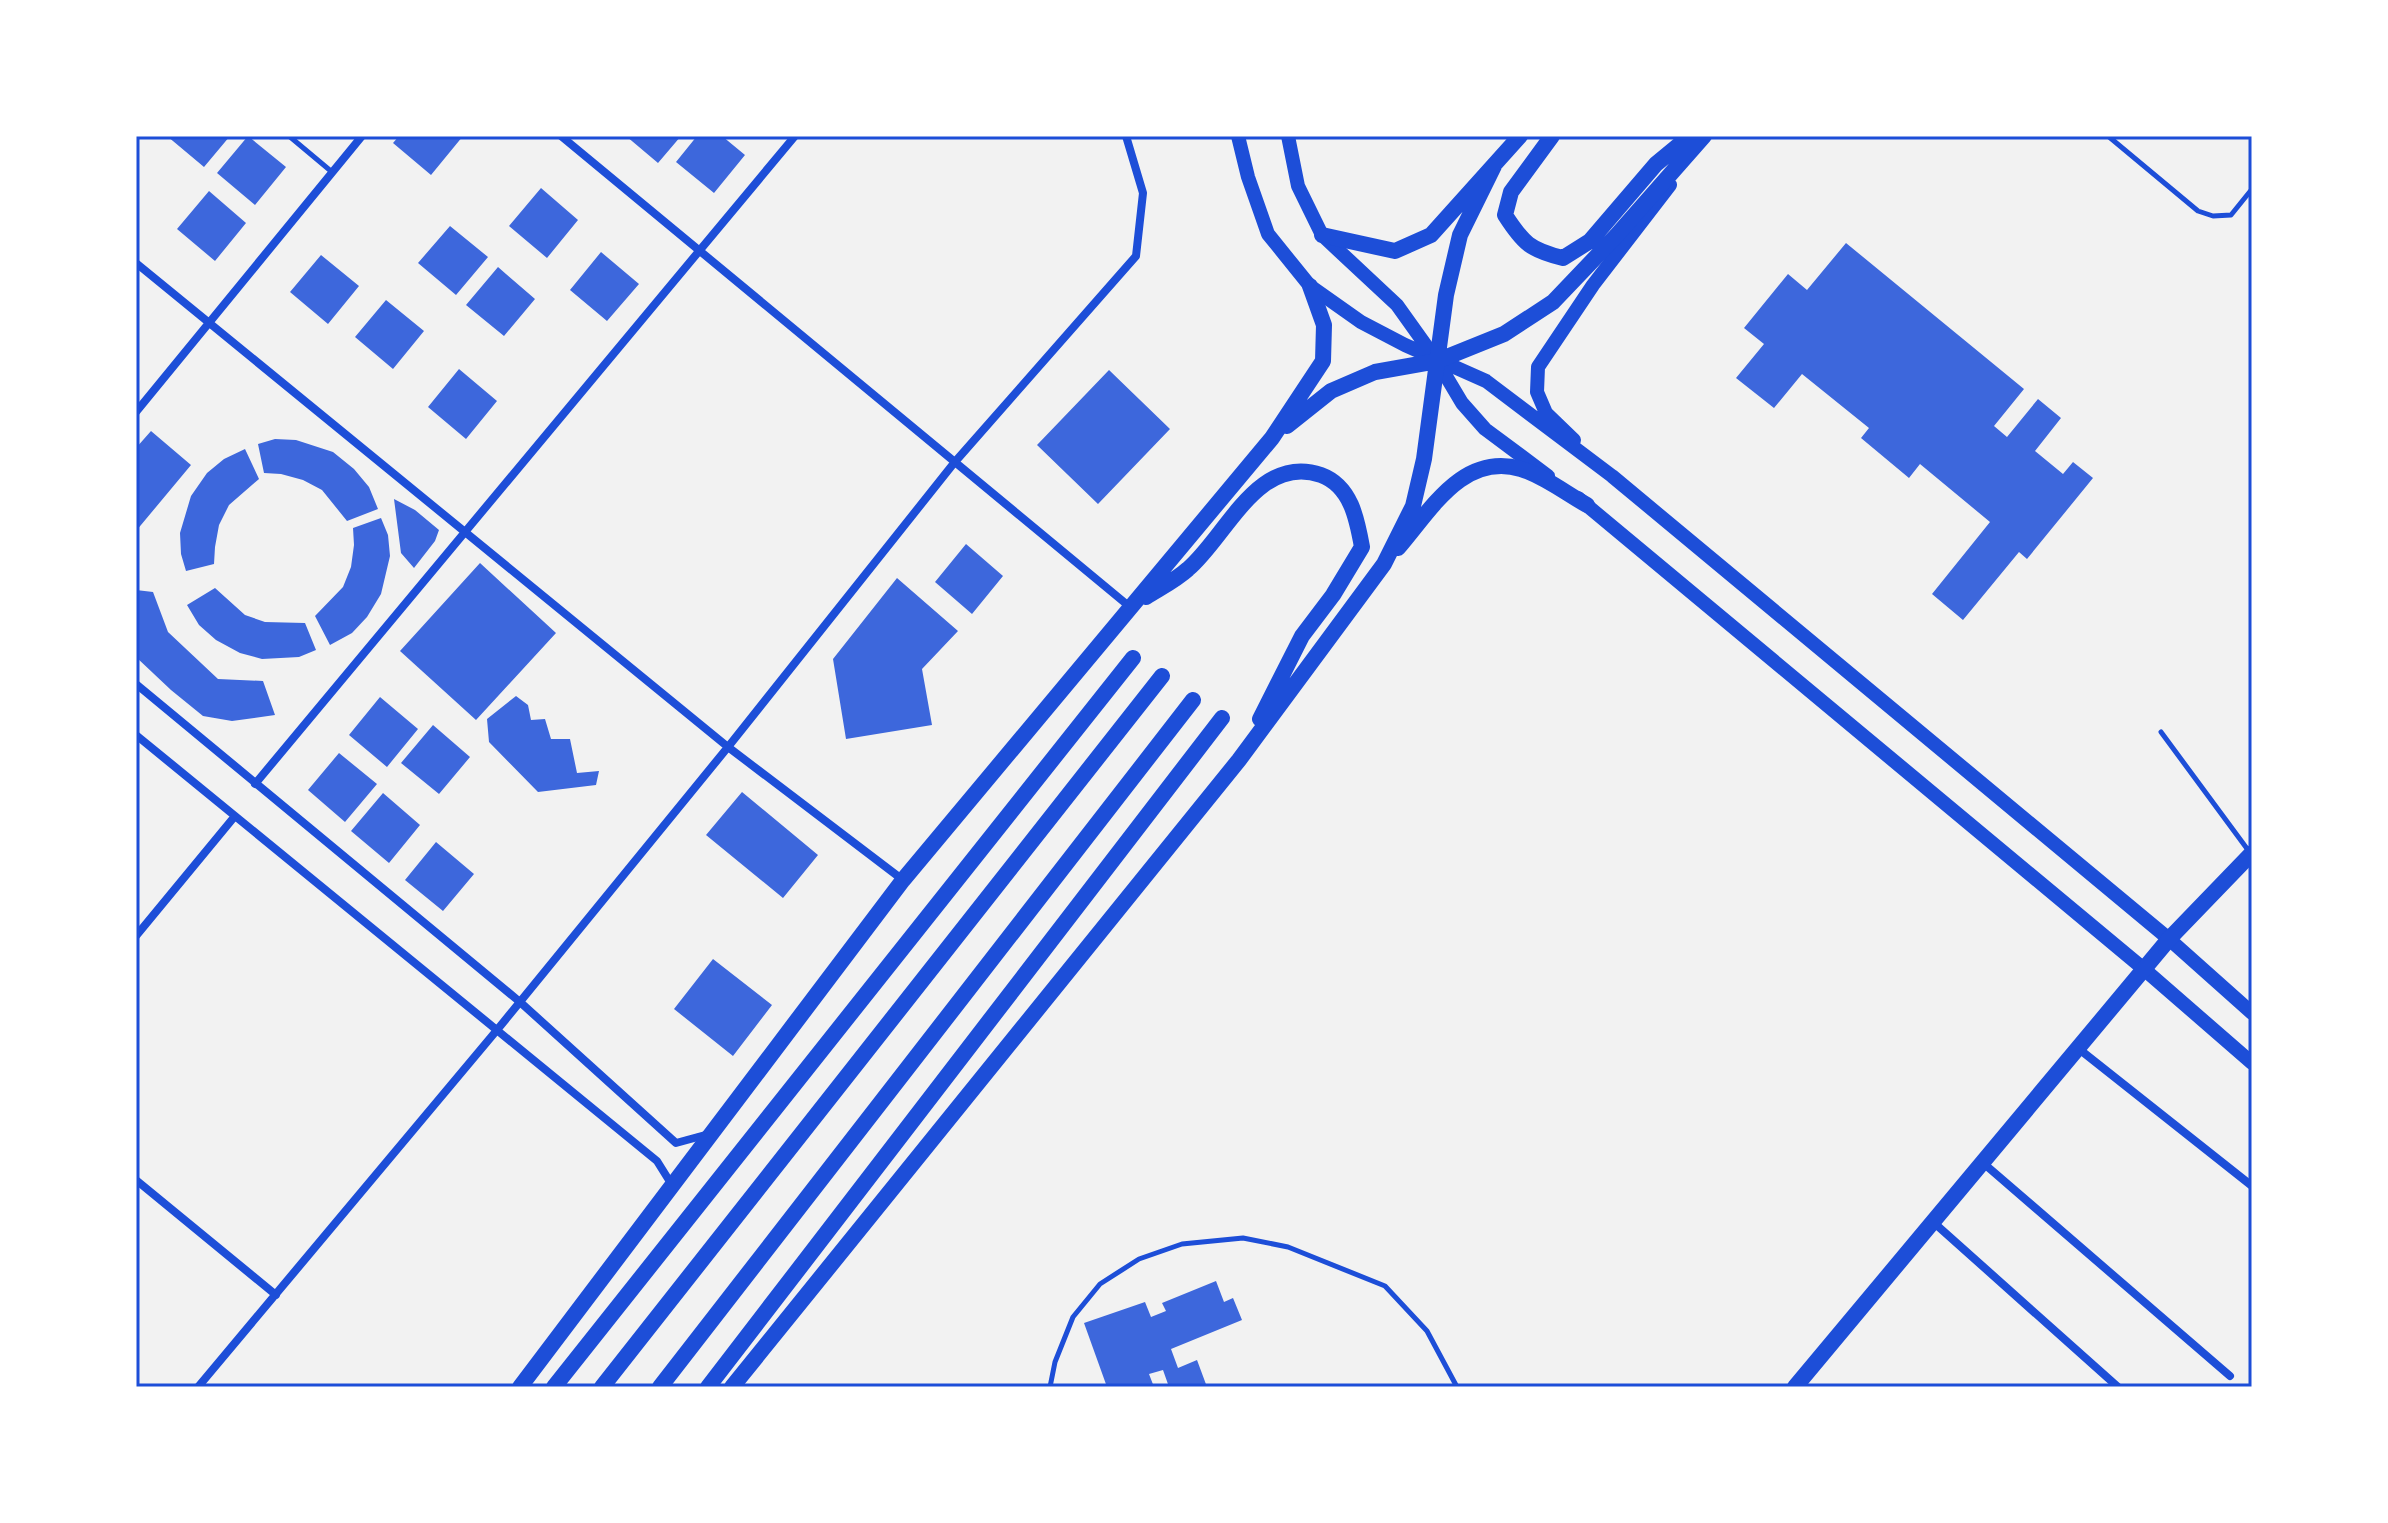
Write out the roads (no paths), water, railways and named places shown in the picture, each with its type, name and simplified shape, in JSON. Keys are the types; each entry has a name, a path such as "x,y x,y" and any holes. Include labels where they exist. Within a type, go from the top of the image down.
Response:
{"main road":[{"path":"1238,136 1248,177 1268,234 1310,286 1361,322 1437,361 1486,381 1612,476 2169,939 2252,1013"},
{"path":"1288,136 1298,186 1322,235 1397,305 1462,403 1485,429 1587,505 2150,964 2252,1063"},
{"path":"1322,235 1395,251 1431,235 1520,136"},
{"path":"1552,136 1511,192 1505,215 1521,240 1538,252 1563,258 1590,241 1656,164 1690,136"},
{"path":"1272,438 1331,391 1375,372 1437,361 1504,334 1553,302 1706,136"},
{"path":"1612,476 1546,413 1537,392 1538,367 1593,285 1706,136"},
{"path":"1384,564 1413,506 1424,459 1446,295 1460,235 1494,166"},
{"path":"520,1387 903,880 1272,438 1323,361 1324,325 1310,286"},
{"path":"732,1387 1239,760 1384,564 1451,487 1473,470 1498,465 1524,470 1587,505"},
{"path":"1130,607 1189,569 1240,507 1269,481 1298,470 1323,476 1340,488 1356,513 1362,547 1333,595 1302,636 1239,760"},
{"path":"554,1387 1133,658"},
{"path":"602,1387 1162,676"},
{"path":"660,1387 1193,700"},
{"path":"708,1387 1222,718"},
{"path":"1795,1387 2169,939 2252,854"}],"street":[{"path":"136,412 362,136"},
{"path":"561,136 1130,607"},
{"path":"255,784 795,136"},
{"path":"198,1387 520,1002 954,463 1136,256 1143,193 1126,136"},
{"path":"136,263 728,747 903,880"},
{"path":"136,684 520,1002 676,1143 710,1134"},
{"path":"136,735 657,1161 672,1185"},
{"path":"136,936 235,816"},
{"path":"2079,1049 2252,1186"},
{"path":"1981,1162 2230,1376"},
{"path":"136,1180 276,1295"},
{"path":"1932,1221 2118,1387"}],"lane":[{"path":"289,136 332,173"},
{"path":"2108,136 2198,211 2213,216 2231,215 2252,189"},
{"path":"2161,732 2252,854"},
{"path":"1050,1387 1055,1362 1073,1317 1100,1284 1139,1259 1182,1244 1243,1238 1288,1247 1385,1286 1427,1331 1457,1387"}]}
